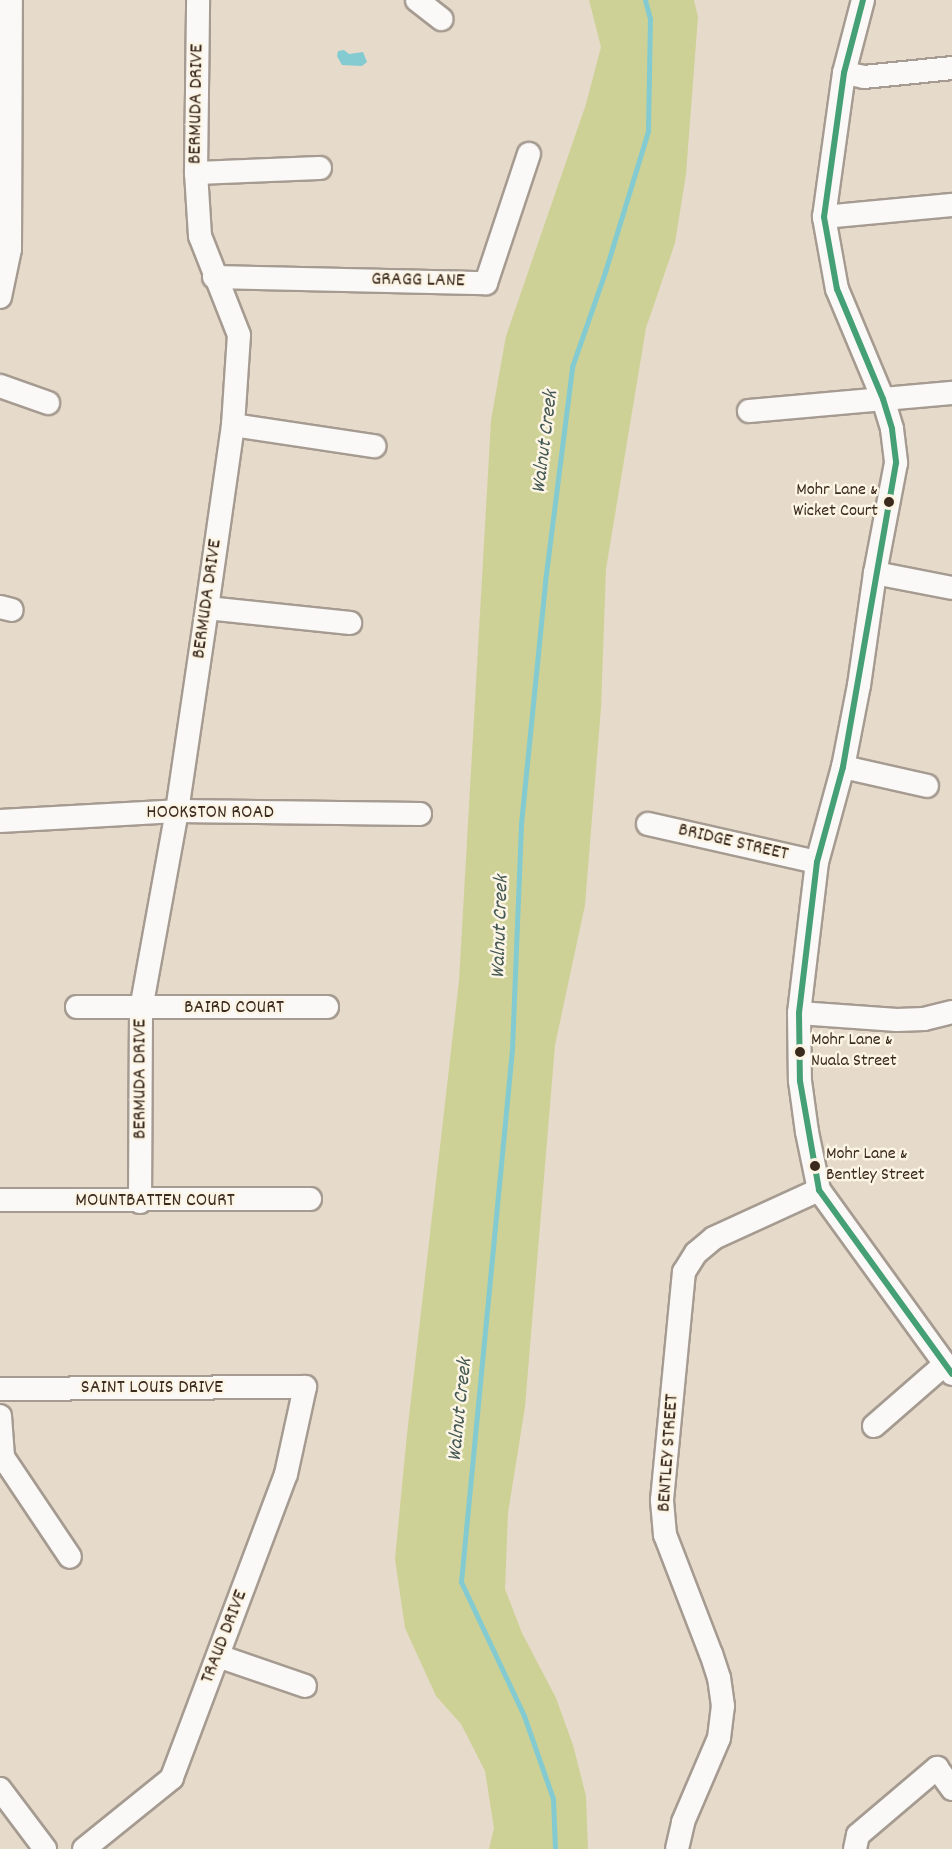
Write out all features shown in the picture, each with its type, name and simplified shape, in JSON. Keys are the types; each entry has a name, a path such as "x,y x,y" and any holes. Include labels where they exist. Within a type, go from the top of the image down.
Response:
{"street":[{"path":"0,297 10,249 11,0"},
{"name":"BERMUDA DRIVE","path":"140,1202 141,1009 177,812 207,608 233,425 239,335 214,277 200,236 196,173 198,0"},
{"path":"417,0 441,19"},
{"path":"863,0 844,73 832,140 824,217 837,289 883,399 892,429 896,463 843,767 817,862 799,1013 800,1081 807,1132 819,1190 948,1369 874,1426"},
{"path":"844,73 864,77 952,68"},
{"name":"GRAGG LANE","path":"214,277 486,283 529,154"},
{"path":"196,173 320,168"},
{"path":"824,217 952,205"},
{"path":"0,386 48,403"},
{"path":"749,411 952,393"},
{"path":"233,425 374,446"},
{"path":"875,573 952,588"},
{"path":"207,608 350,623"},
{"path":"843,767 927,786"},
{"name":"HOOKSTON ROAD","path":"0,821 177,812 420,814"},
{"name":"BRIDGE STREET","path":"648,824 817,862"},
{"name":"BAIRD COURT","path":"77,1007 141,1009 327,1007"},
{"path":"799,1013 897,1020 924,1019 952,1012"},
{"name":"BENTLEY STREET","path":"677,1849 683,1822 719,1738 723,1706 717,1670 666,1535 662,1500 684,1272 696,1253 714,1238 819,1190"},
{"name":"MOUNTBATTEN COURT","path":"0,1200 140,1202 310,1199"},
{"name":"SAINT LOUIS DRIVE","path":"0,1389 305,1387"},
{"name":"TRAUD DRIVE","path":"84,1849 172,1778 286,1474 305,1387"},
{"path":"0,1416 3,1457 70,1557"},
{"path":"218,1656 305,1686"},
{"path":"855,1849 858,1835 938,1768 952,1789"},
{"path":"2,1794 45,1849"}],"green space":[{"path":"589,0 694,0 698,17 686,174 675,243 646,328 606,569 601,708 585,905 555,1045 525,1407 508,1513 505,1589 522,1633 556,1698 573,1745 586,1796 588,1849 489,1849 494,1828 485,1771 461,1724 436,1696 405,1628 395,1559 407,1434 459,981 491,420 506,336 586,104 601,47"}],"water":[{"path":"344,50 349,54 363,52 367,62 362,66 342,65 337,56 338,51"}],"waterway":[{"name":"Walnut Creek","path":"555,1849 553,1799 524,1716 461,1582 512,1049 521,824 545,582 572,367 605,272 648,131 650,19 645,0"}],"transit line":[{"path":"863,0 844,73 824,217 837,289 883,399 892,429 896,463 843,767 817,862 799,1013 800,1081 819,1190 952,1374"}],"place":[{"name":"Mohr Lane & Wicket Court","path":"889,502"},
{"name":"Mohr Lane & Nuala Street","path":"800,1052"},
{"name":"Mohr Lane & Bentley Street","path":"815,1166"}]}
